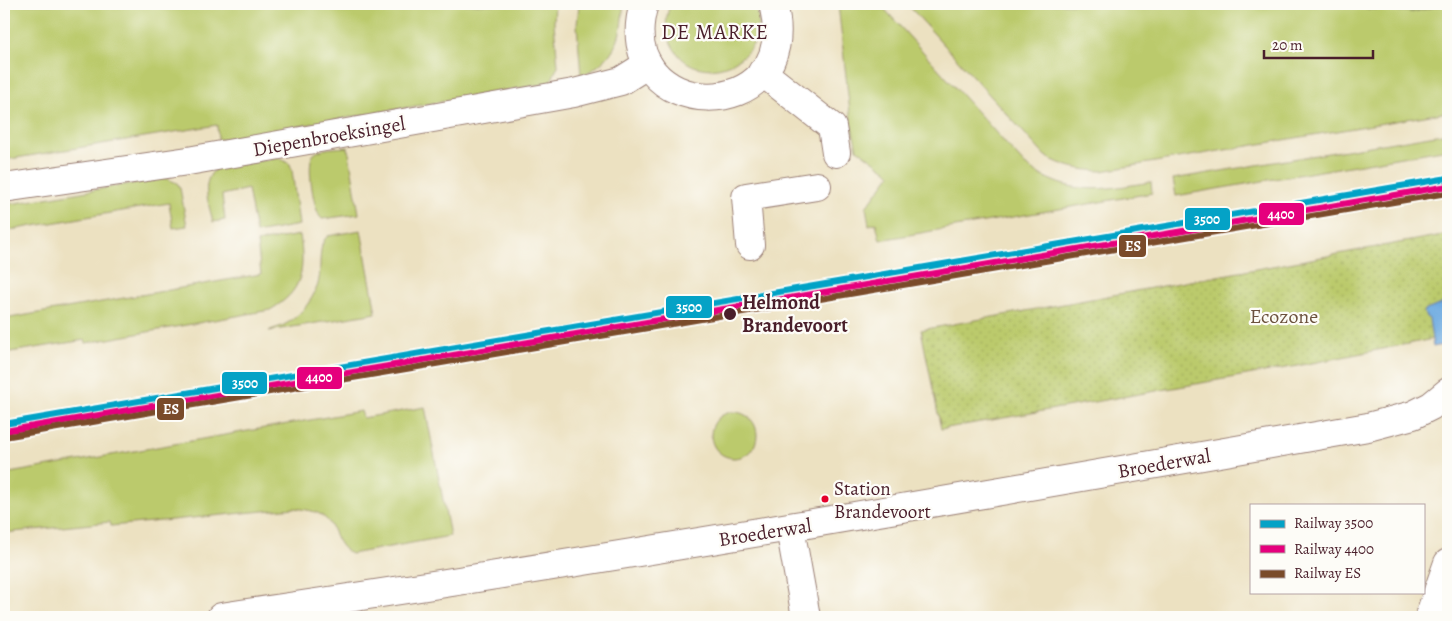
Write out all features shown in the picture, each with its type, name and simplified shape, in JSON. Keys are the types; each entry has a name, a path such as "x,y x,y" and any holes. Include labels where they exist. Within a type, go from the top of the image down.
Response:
{"street":[{"path":"644,4 639,19 640,42 648,64 664,82 679,92 697,97 715,98 733,94 749,85 770,62 776,42 778,22 773,4"},
{"name":"Diepenbroeksingel","path":"4,188 188,161 574,93 621,81 648,64"},
{"path":"762,72 832,127 836,153"},
{"path":"750,244 746,196 817,186"},
{"name":"Broederwal","path":"221,617 482,579 790,528 1368,427 1413,415 1431,406 1448,392"},
{"path":"790,528 806,617"},
{"path":"1428,617 1448,563"}],"green space":[{"path":"4,4 555,4 554,23 558,66 550,83 218,140 217,125 4,160"},
{"path":"579,4 624,4 617,43 599,65 581,76 577,25"},
{"path":"671,4 753,4 759,22 756,39 746,53 732,63 715,68 698,67 682,58 670,41 666,22"},
{"path":"838,4 880,4 1025,165 1041,175 1071,187 1101,189 1151,182 1152,193 880,240 876,223 869,225 866,207 891,174 857,149 851,122"},
{"path":"907,4 1355,4 1359,8 1413,12 1448,4 1448,112 1102,171 1079,169 1059,163 1045,156"},
{"path":"1355,4 1443,4 1413,12 1359,8"},
{"path":"1448,133 1448,149 1176,196 1173,179"},
{"path":"348,147 359,214 322,219 314,199 310,168 311,160 316,152 329,148"},
{"path":"279,158 290,164 292,170 299,225 256,233 248,189 222,195 225,220 213,222 207,193 208,179 211,173 217,168"},
{"path":"165,178 177,183 180,188 187,226 173,228 169,203 4,231 4,205"},
{"path":"361,230 376,313 269,331 293,319 311,299 319,281 321,252 324,240 328,236"},
{"name":"Ecozone","path":"1448,234 1448,336 1292,367 941,429 921,330"},
{"path":"300,235 302,259 299,279 289,295 270,310 86,343 85,340 4,353 4,319 261,274 257,242"},
{"path":"425,407 450,536 351,554 341,545 329,522 322,515 294,508 111,526 110,522 4,533 4,474 361,411 363,418"},
{"path":"734,412 747,416 753,422 757,435 753,448 747,454 734,458 721,454 715,448 711,435 715,422 721,416"}],"water":[{"path":"1448,301 1448,344 1433,347 1429,319 1425,316 1424,311"}],"rail line":[{"name":"3500","path":"4,424 1448,178"},
{"name":"4400","path":"5,431 1448,186"},
{"name":"ES","path":"4,437 1447,193"}],"place":[{"name":"Helmond Brandevoort","path":"730,314"},
{"name":"Station Brandevoort","path":"825,499"}],"district":[{"name":"DE MARKE","path":"715,32"}]}
